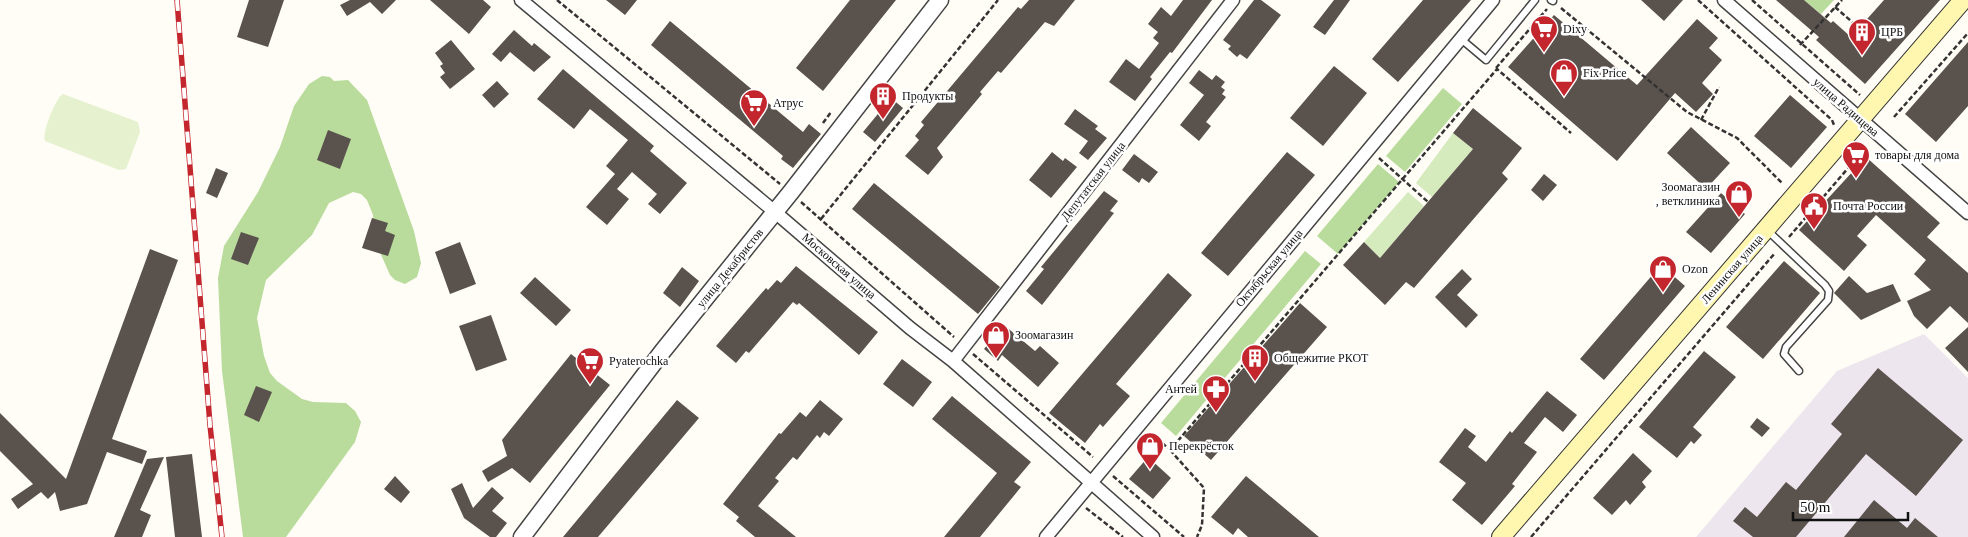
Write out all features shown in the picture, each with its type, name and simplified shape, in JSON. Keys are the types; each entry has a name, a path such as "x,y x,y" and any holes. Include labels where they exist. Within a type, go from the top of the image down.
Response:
{"main road":[{"name":"Ленинская улица","path":"1500,537 1963,0"}],"street":[{"name":"Московская улица","path":"521,0 775,212 910,328 953,361 1153,537"},
{"name":"улица Декабристов","path":"522,537 662,352 775,212 940,0"},
{"name":"Депутатская улица","path":"953,361 1233,0"},
{"name":"Октябрьская улица","path":"1046,537 1089,482 1493,0"},
{"name":"улица Радищева","path":"1724,0 1968,213"}],"lane":[{"path":"1461,39 1486,60 1535,0"},
{"path":"1766,229 1826,285 1829,291 1828,300 1786,347 1784,354 1800,370"}],"path":[{"path":"557,0 790,192 1092,458"},
{"path":"821,219 998,0"},
{"path":"1698,0 1832,120 1835,130"},
{"path":"1752,0 1863,98"},
{"path":"1789,57 1842,0"},
{"path":"1170,450 1497,69 1552,1 1687,112 1737,138 1786,186"},
{"path":"1835,7 1859,28"},
{"path":"1894,117 1968,33"},
{"path":"1524,36 1527,40"},
{"path":"1486,60 1571,133"},
{"path":"1701,120 1720,87"},
{"path":"1531,537 1861,153"},
{"path":"1378,157 1428,202"},
{"path":"1148,431 1170,450 1204,488 1202,525 1197,537"},
{"path":"1112,474 1184,537"},
{"path":"1085,507 1123,537"}],"shaded area":[{"path":"1924,334 1968,378 1968,537 1696,537 1837,371"}],"green space":[{"path":"1804,0 1834,0 1821,14"},
{"path":"322,76 330,77 334,81 348,80 367,100 414,231 421,263 417,277 405,284 395,280 390,275 375,241 373,215 367,200 361,194 353,192 329,203 312,235 266,280 257,318 264,356 270,373 277,381 302,399 313,402 346,403 355,411 361,422 355,442 286,537 243,537 222,371 218,278 224,246 258,192 280,147 294,106 309,84"},
{"path":"1443,88 1462,104 1405,172 1386,156"},
{"path":"63,94 138,122 140,132 126,169 119,170 45,141 45,131 50,116"},
{"path":"1453,133 1473,149 1432,197 1416,183"},
{"path":"1378,164 1399,182 1338,254 1317,236"},
{"path":"1408,192 1424,206 1380,258 1364,242"},
{"path":"1305,251 1321,264 1176,436 1161,423"}],"building":[{"path":"249,0 284,0 268,47 237,37"},
{"path":"350,0 396,0 382,14 370,2 347,16 340,5"},
{"path":"430,0 483,0 491,7 469,34"},
{"path":"606,0 637,0 625,15"},
{"path":"850,0 896,0 823,91 796,68"},
{"path":"1029,0 1075,0 1054,26 1045,22 1001,73 998,71 980,92 982,94 937,148 943,157 928,175 905,156 919,140 915,136 924,125 921,122 1018,7 1021,9"},
{"path":"1183,0 1212,0 1172,53 1170,52 1150,77 1152,79 1135,101 1109,82 1126,59 1139,69 1159,43 1153,38 1158,32 1148,24 1161,7 1171,16"},
{"path":"1254,0 1261,0 1281,15 1247,59 1240,54 1237,57 1228,49 1231,46 1223,40"},
{"path":"1334,0 1350,0 1325,35 1313,27"},
{"path":"1423,0 1471,0 1398,82 1372,59"},
{"path":"1641,0 1683,0 1664,21"},
{"name":"ЦРБ","path":"1776,0 1804,0 1851,37 1884,0 1940,0 1865,84 1816,40 1819,37"},
{"path":"1554,15 1637,85 1697,19 1718,38 1709,48 1722,60 1702,83 1713,94 1696,112 1675,93 1617,161 1508,67"},
{"path":"670,21 803,132 809,124 821,134 793,168 781,159 783,156 651,45"},
{"path":"514,30 532,46 534,43 551,57 534,72 510,52 501,62 492,54"},
{"path":"451,40 475,69 450,89 440,77 445,73 440,66 443,64 435,53"},
{"path":"1968,42 1968,106 1936,142 1905,114"},
{"path":"1334,66 1367,93 1323,146 1290,118"},
{"path":"563,69 654,146 650,151 687,183 660,214 648,204 657,194 632,172 617,189 629,199 607,225 586,207 615,174 606,166 628,140 590,109 574,129 537,99"},
{"path":"1199,70 1212,80 1216,75 1225,82 1221,87 1225,90 1222,94 1226,97 1206,122 1211,126 1199,141 1180,125 1204,95 1189,83"},
{"path":"497,81 509,94 494,108 482,95"},
{"path":"1790,95 1827,127 1791,168 1754,136"},
{"name":"Продукты","path":"891,98 903,108 875,142 863,132"},
{"path":"1473,108 1522,148 1502,173 1508,179 1414,288 1406,282 1385,305 1343,265 1364,242 1380,258 1473,149 1453,133"},
{"path":"1075,109 1098,126 1095,129 1107,138 1088,160 1079,153 1088,141 1064,124"},
{"path":"1691,127 1730,163 1706,189 1667,153"},
{"path":"328,130 351,139 340,169 317,160"},
{"path":"1052,152 1063,161 1065,158 1077,167 1051,198 1029,180"},
{"path":"1287,152 1315,175 1228,276 1201,253"},
{"path":"1134,154 1158,172 1149,183 1142,178 1139,183 1122,170"},
{"path":"1866,157 1940,223 1927,237 1968,273 1968,323 1950,306 1927,329 1914,316 1907,301 1931,290 1914,274 1926,260 1876,215 1857,236 1867,245 1844,271 1799,230"},
{"path":"216,168 228,173 217,198 206,193"},
{"path":"1544,174 1557,185 1543,201 1531,190"},
{"path":"874,183 1000,287 978,314 852,209"},
{"path":"1104,191 1118,201 1110,211 1114,213 1042,305 1026,291 1044,269 1041,267"},
{"path":"1721,193 1745,214 1711,253 1686,232"},
{"path":"372,218 388,223 385,231 395,235 388,256 362,248"},
{"path":"241,232 259,238 248,265 231,259"},
{"path":"460,242 476,284 450,294 435,252"},
{"path":"150,249 178,260 112,439 147,451 142,464 107,452 87,504 60,511 55,492 48,499 41,492 18,509 11,499 33,484 0,451 0,413 66,479"},
{"path":"1784,261 1820,293 1763,359 1726,327"},
{"path":"1661,265 1685,286 1604,380 1580,359"},
{"path":"796,266 878,332 859,355 799,303 797,305 793,302 749,353 746,351 736,363 716,346 766,288 768,290 777,280 781,283"},
{"path":"682,267 699,281 680,307 663,293"},
{"path":"1462,269 1472,279 1457,295 1478,315 1466,328 1435,297"},
{"path":"1168,273 1192,295 1116,384 1130,396 1103,427 1100,424 1085,443 1049,413"},
{"path":"1849,276 1867,293 1893,284 1901,301 1861,320 1834,293"},
{"path":"535,277 571,310 556,326 520,293"},
{"name":"Общежитие РКОТ","path":"1300,303 1327,327 1211,460 1184,436"},
{"path":"491,315 507,360 476,371 459,326"},
{"path":"1004,325 1035,351 1040,346 1059,363 1038,387 1002,355 998,361 984,349"},
{"path":"1968,327 1968,372 1945,348"},
{"path":"1704,351 1736,377 1693,427 1702,435 1694,444 1691,441 1677,458 1639,427"},
{"path":"571,354 610,385 530,483 512,468 488,482 482,471 507,456 502,440"},
{"path":"902,359 932,382 913,407 883,384"},
{"path":"1878,368 1963,440 1916,496 1866,454 1796,537 1753,537 1733,521 1745,507 1757,517 1786,482 1796,490 1842,434 1831,424"},
{"path":"256,386 272,392 259,422 244,415"},
{"path":"1547,391 1577,415 1563,432 1545,417 1524,443 1537,452 1512,484 1515,486 1482,525 1452,500 1466,483 1439,462 1465,428 1476,436 1468,447 1486,462 1510,431 1512,433"},
{"path":"952,396 1031,462 1014,482 1021,487 980,537 944,537 997,473 932,419"},
{"path":"677,400 699,418 598,537 563,537"},
{"path":"820,400 843,419 829,436 824,432 820,438 817,435 797,460 793,457 775,478 779,481 758,506 796,537 755,537 736,521 739,517 723,504 779,433 781,434 800,412 806,417"},
{"path":"1757,418 1770,428 1762,437 1750,427"},
{"path":"1633,453 1652,471 1642,482 1646,487 1630,505 1626,500 1612,515 1593,498"},
{"path":"192,454 202,537 175,537 166,457"},
{"path":"164,457 140,510 151,515 142,537 114,537 147,459"},
{"name":"Перекрёсток","path":"1148,457 1171,478 1153,499 1129,479"},
{"path":"395,476 410,492 401,503 384,489"},
{"path":"1246,476 1319,537 1248,537 1238,528 1233,535 1211,517"},
{"path":"462,483 473,508 492,487 504,498 492,511 507,523 496,537 490,537 464,518 451,489"},
{"path":"1874,500 1907,528 1915,518 1938,537 1844,537"}],"railway":[{"path":"177,0 210,425 222,537"}],"place":[{"name":"Dixy","path":"1544,53"},
{"name":"ЦРБ","path":"1862,56"},
{"name":"Fix Price","path":"1564,97"},
{"name":"Продукты","path":"883,120"},
{"name":"Атрус","path":"754,127"},
{"name":"товары для дома","path":"1856,179"},
{"name":"Зоомагазин , ветклиника","path":"1739,218"},
{"name":"Почта России","path":"1814,230"},
{"name":"Ozon","path":"1663,293"},
{"name":"Зоомагазин","path":"996,359"},
{"name":"Общежитие РКОТ","path":"1255,382"},
{"name":"Pyaterochka","path":"590,385"},
{"name":"Антей","path":"1216,413"},
{"name":"Перекрёсток","path":"1150,470"}]}
